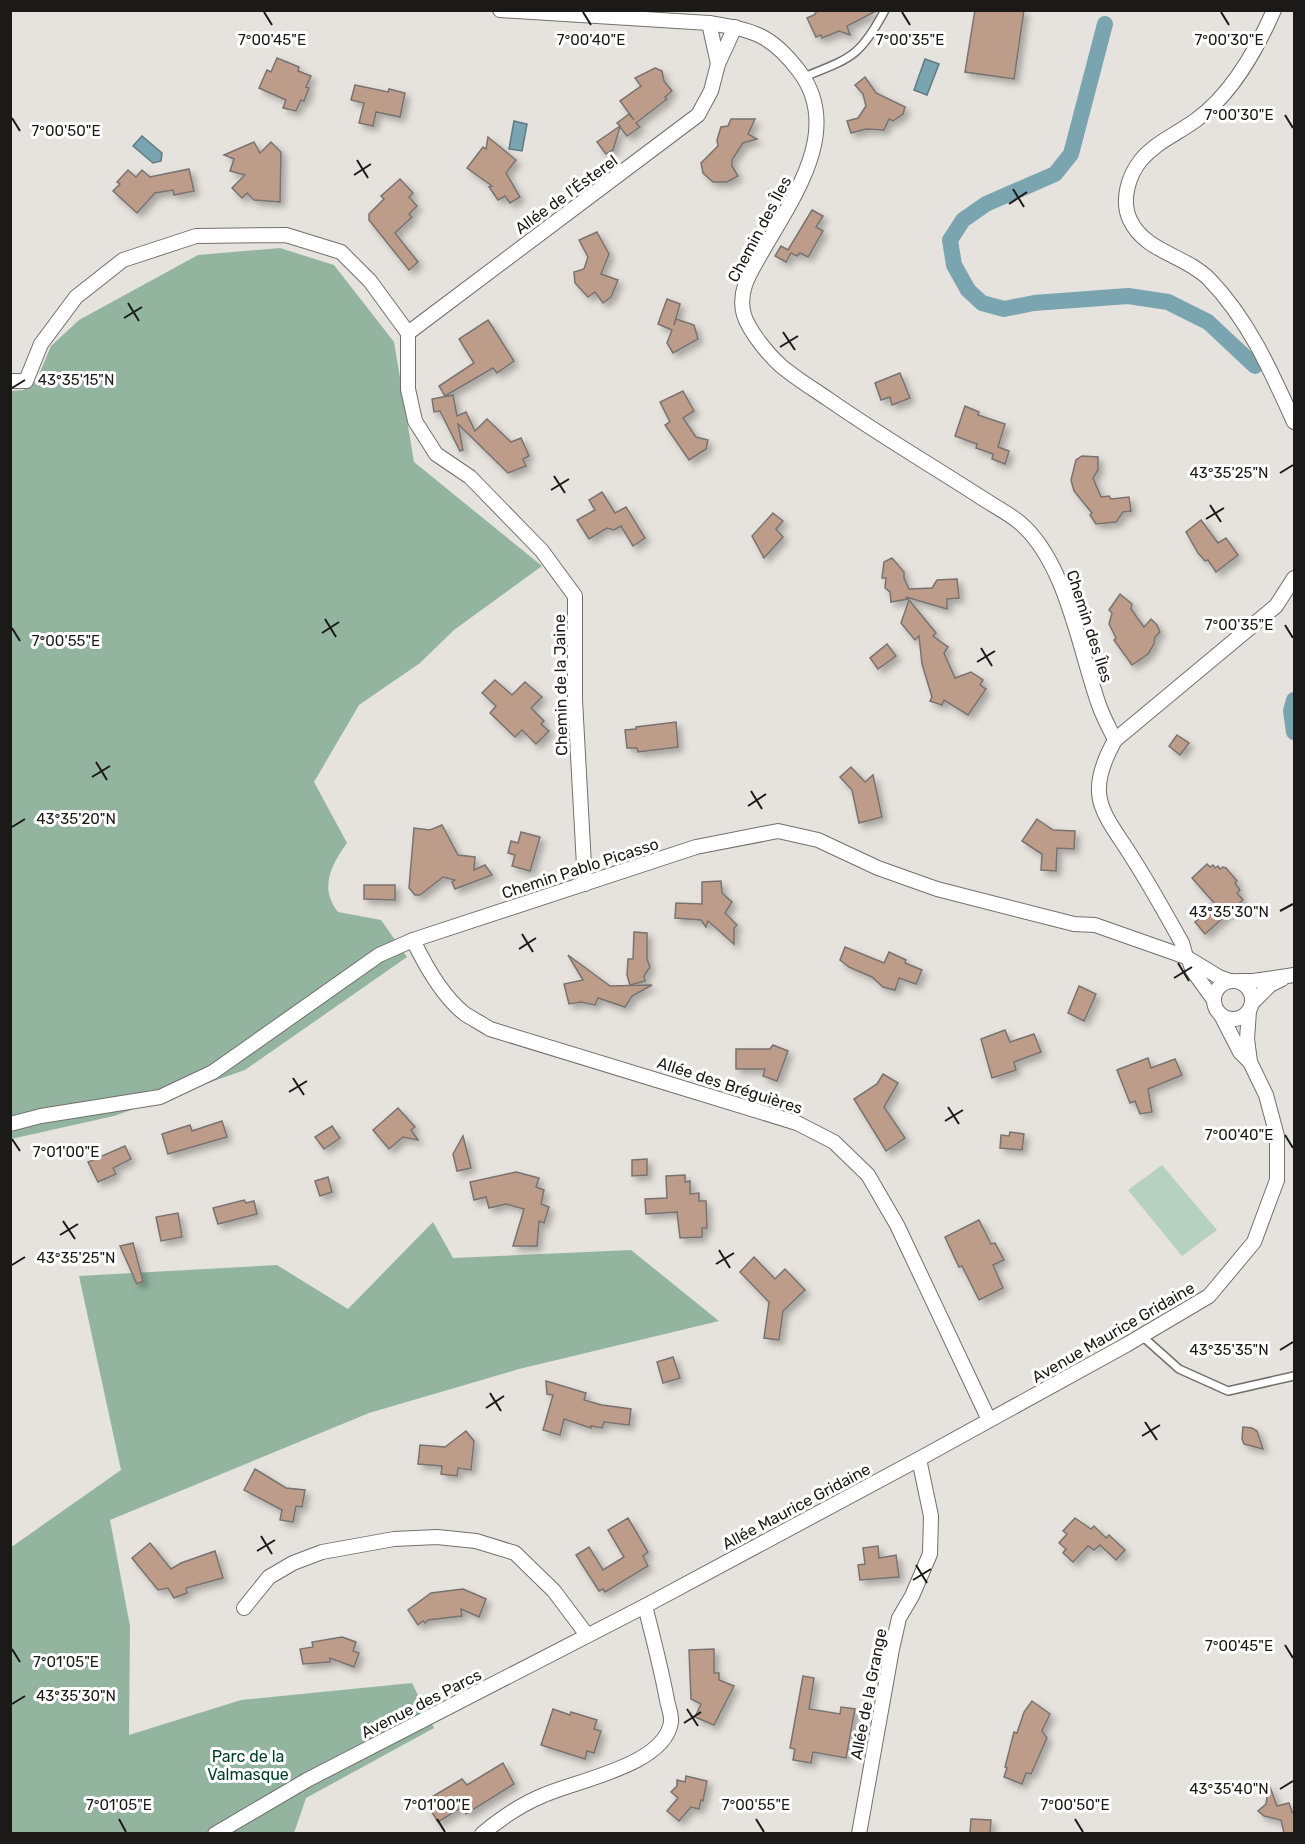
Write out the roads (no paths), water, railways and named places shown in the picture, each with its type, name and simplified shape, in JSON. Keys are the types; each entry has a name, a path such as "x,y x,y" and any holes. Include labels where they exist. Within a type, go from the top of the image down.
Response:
{"street":[{"name":"Chemin des Îles","path":"500,10 709,23 758,34 783,50 804,78 815,103 818,128 805,178 748,277 742,297 744,316 761,345 780,365 843,409 1020,522 1043,551 1062,585 1100,708 1115,740"},
{"path":"1274,10 1261,39 1226,93 1196,120 1158,144 1140,161 1128,183 1126,201 1128,218 1137,233 1152,245 1206,276 1229,301 1252,336 1294,422"},
{"name":"Allée de l'Ésterel","path":"709,23 718,63"},
{"name":"Allée de l'Ésterel","path":"408,333 698,115 711,91 718,63 735,27"},
{"path":"10,381 26,381 41,344 76,297 123,260 196,236 286,235 341,252 370,280 408,333"},
{"name":"Chemin de la Jaine","path":"408,333 408,389 415,421 420,429 436,454 470,477 542,551 575,596 575,700 585,884"},
{"path":"1289,976 1270,985 1245,1015 1233,1019 1221,1015 1217,1011 1214,1000 1193,971 1186,953 1134,860 1102,813 1099,787 1106,757 1115,740 1276,606 1294,578"},
{"name":"Chemin Pablo Picasso","path":"10,1125 41,1116 160,1097 213,1072 379,955 412,940 696,847 778,831 818,840 878,868 938,889 1074,924 1095,926 1186,953 1234,981"},
{"name":"Allée des Bréguières","path":"412,940 427,969 445,992 464,1013 490,1029 797,1123 834,1142 868,1175 897,1225 989,1420"},
{"path":"1214,1000 1218,987 1234,981 1289,976"},
{"path":"1234,981 1248,987 1253,997 1251,1007"},
{"name":"Avenue Maurice Gridaine","path":"963,1434 1142,1336 1209,1296 1254,1242 1276,1180 1276,1136 1266,1095 1250,1062 1247,1039 1251,1007"},
{"name":"Avenue Maurice Gridaine","path":"1221,1015 1240,1052 1250,1062"},
{"name":"Allée Maurice Gridaine","path":"645,1606 963,1434"},
{"name":"Allée de la Grange","path":"859,1833 899,1618 912,1596 930,1554 931,1516 919,1459"},
{"path":"244,1608 269,1577 293,1563 312,1556 394,1539 437,1537 476,1541 515,1553 554,1591 587,1635"},
{"path":"482,1833 504,1816 543,1795 632,1763 650,1754 664,1739 671,1722 645,1606"},
{"name":"Avenue des Parcs","path":"215,1833 307,1780 645,1606"}],"lane":[{"path":"804,78 853,56 867,42 885,10"},
{"path":"1142,1336 1179,1369 1228,1391 1294,1376"}],"water":[{"path":"925,59 939,64 927,95 914,90"},
{"path":"514,121 527,124 522,151 509,149"},
{"path":"142,136 162,153 161,161 153,163 133,146"}],"waterway":[{"path":"1105,24 1071,154 1055,174 986,204 963,220 950,240 954,265 968,290 982,303 1004,309 1034,303 1128,296 1168,302 1208,322 1255,366"},
{"path":"1294,700 1291,711 1294,732"}],"park label":[{"name":"Parc de la Valmasque","path":"248,1765"}]}
